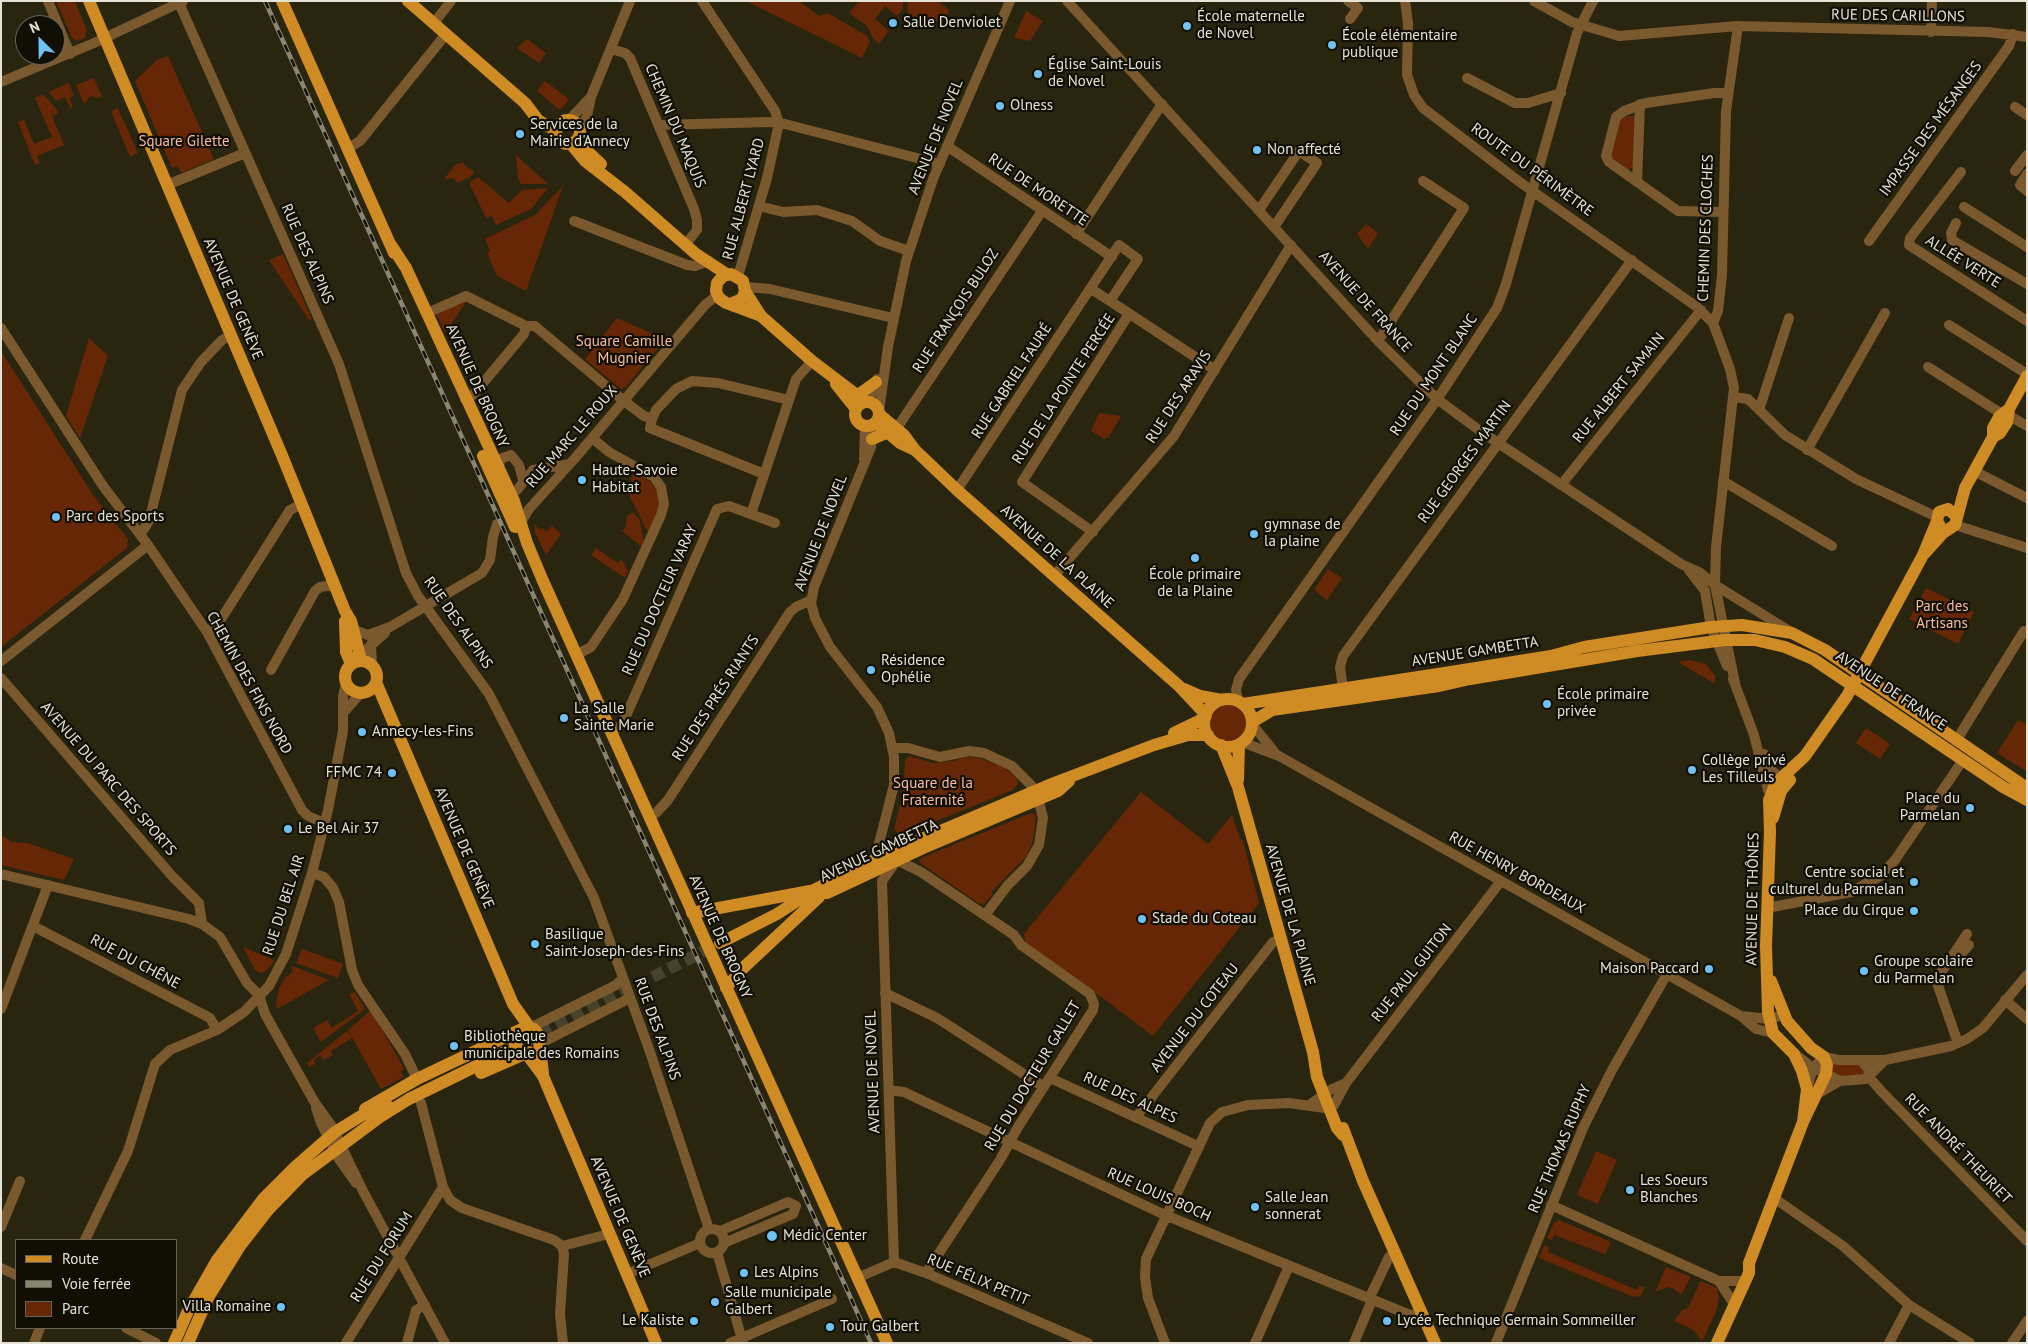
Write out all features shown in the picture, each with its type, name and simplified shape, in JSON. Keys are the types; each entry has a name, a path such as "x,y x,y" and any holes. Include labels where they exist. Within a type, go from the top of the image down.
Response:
{"main road":[{"name":"AVENUE DE GENÈVE","path":"90,1 354,630 361,662"},
{"path":"408,1 524,103 562,124 576,122 577,136 584,148 608,170 625,192 703,260 739,282 761,316 862,402"},
{"name":"AVENUE DE BROGNY","path":"281,2 391,245 400,271 500,495 519,511"},
{"path":"562,124 561,142 577,136"},
{"name":"AVENUE DE BROGNY","path":"391,245 406,268 484,442 500,470 519,511 527,543 610,732 887,1343"},
{"path":"703,260 722,301 761,316"},
{"path":"717,289 739,282"},
{"path":"730,304 742,299 739,282"},
{"path":"1923,555 1952,520 1965,488 1993,437 1993,428 2006,413 2027,375"},
{"path":"875,419 856,419 862,402 876,382"},
{"name":"AVENUE DE LA PLAINE","path":"862,402 875,405 875,419 893,430 957,490 1179,686 1206,716"},
{"path":"468,423 484,442"},
{"path":"872,439 893,430"},
{"path":"1821,664 1828,662 1860,673 1923,555 1939,512 1952,520"},
{"name":"AVENUE DE GENÈVE","path":"345,611 346,652 361,662"},
{"name":"AVENUE DE FRANCE","path":"1719,633 1742,625 1792,633 1860,673 1956,741 2026,787"},
{"name":"AVENUE GAMBETTA","path":"1241,703 1343,690 1719,633"},
{"name":"AVENUE GAMBETTA","path":"1252,723 1272,710 1439,686 1479,677 1677,646 1719,633"},
{"name":"AVENUE DE FRANCE","path":"1719,633 1775,644 1800,653 1821,664 1963,760 2027,800"},
{"path":"364,692 376,682 377,672 361,662 345,674 346,684 352,691 364,692 386,705"},
{"name":"AVENUE DE THÔNES","path":"1774,1033 1769,1019 1768,908 1770,824 1768,808 1783,782 1822,734 1860,673"},
{"name":"AVENUE DE GENÈVE","path":"376,682 513,1004 530,1028"},
{"path":"1853,685 1879,693 1887,692"},
{"name":"AVENUE DE LA PLAINE","path":"1179,686 1200,696 1222,700"},
{"path":"1222,700 1241,703 1249,711 1252,723 1248,736 1240,743 1232,746 1220,745 1208,735 1206,716 1211,707 1222,700"},
{"name":"AVENUE GAMBETTA","path":"1154,745 1206,716"},
{"name":"AVENUE GAMBETTA","path":"817,894 867,874 1073,778 1154,745 1188,735 1208,735"},
{"name":"AVENUE DE LA PLAINE","path":"1238,787 1240,743"},
{"name":"AVENUE DE LA PLAINE","path":"1220,745 1238,787 1313,1052 1320,1064 1326,1093 1342,1125 1344,1135 1435,1343"},
{"name":"AVENUE GAMBETTA","path":"720,943 817,894 875,859 1036,796"},
{"path":"692,913 817,894"},
{"path":"726,988 741,970 810,907 817,894"},
{"path":"718,970 732,972 741,970"},
{"path":"1717,1343 1740,1281 1749,1264 1813,1091 1826,1074 1827,1065 1824,1057 1806,1044 1784,1016 1768,974"},
{"name":"AVENUE DE GENÈVE","path":"513,1004 518,1032"},
{"path":"188,1343 212,1290 249,1234 292,1185 364,1114 366,1108 417,1079 524,1028 530,1028 538,1034 539,1044 532,1052 415,1101 364,1114"},
{"path":"518,1032 514,1039 515,1045 526,1053"},
{"path":"1774,1033 1794,1054 1813,1091"},
{"name":"AVENUE DE GENÈVE","path":"539,1044 543,1076"},
{"path":"174,1343 210,1272 236,1232 277,1184 338,1141 505,1052"},
{"name":"AVENUE DE GENÈVE","path":"526,1053 543,1076 656,1343"},
{"path":"1732,1305 1736,1303 1749,1273 1749,1264"}],"street":[{"path":"48,1 70,54"},
{"path":"434,23 450,1"},
{"path":"577,136 590,110 591,97 630,1"},
{"name":"RUE ALBERT LYARD","path":"702,1 775,111 778,123 767,178 739,282"},
{"name":"AVENUE DE NOVEL","path":"875,859 894,784 893,748 881,714 830,647 814,615 811,600 814,586 872,439 893,318 909,251 947,146 1010,1"},
{"name":"AVENUE DE FRANCE","path":"1067,1 1378,341 1437,399 1497,443 1709,583 1792,633"},
{"path":"1348,1 1358,8 1350,19"},
{"name":"ROUTE DU PÉRIMÈTRE","path":"1405,1 1408,23 1407,76 1418,102 1436,119 1701,310 1713,323"},
{"name":"RUE DES CARILLONS","path":"1534,1 1581,26 1625,36 1738,26 2013,34 2027,37"},
{"name":"RUE DU MONT BLANC","path":"1241,703 1236,690 1239,679 1437,399 1497,308 1506,284 1581,26 1593,1"},
{"path":"1932,1 1932,32"},
{"path":"1,82 70,54 181,2"},
{"name":"RUE DES ALPINS","path":"181,2 245,153 342,372 398,554 409,580 489,694 592,894 709,1229"},
{"name":"CHEMIN DES CLOCHES","path":"1738,26 1725,128 1722,275 1718,311 1713,323 1732,376 1733,397 1716,546 1709,583 1719,633 1775,794"},
{"path":"347,149 360,141 446,34"},
{"name":"IMPASSE DES MÉSANGES","path":"1869,241 2009,46 2013,34"},
{"name":"CHEMIN DU MAQUIS","path":"610,48 626,53 630,58 654,118 660,125 697,218 695,233 685,244"},
{"path":"1467,78 1514,103 1528,103 1561,93"},
{"path":"1723,212 1678,210 1609,162 1606,156 1617,116 1640,104 1714,93 1728,94"},
{"path":"562,124 591,97"},
{"path":"1076,234 1162,104"},
{"path":"1637,182 1640,104"},
{"path":"2015,107 2027,115"},
{"path":"660,125 778,123 940,164"},
{"name":"RUE DE MORETTE","path":"947,146 1112,257"},
{"path":"1259,210 1299,151 1317,163 1274,227"},
{"path":"168,185 245,153"},
{"path":"2015,171 2027,155"},
{"name":"ALLÉE VERTE","path":"1961,172 1910,238 1909,245 2027,321"},
{"path":"2027,174 2020,185 2027,191"},
{"path":"1378,341 1464,208 1423,181"},
{"path":"759,206 783,212 813,210 855,222 883,242 909,251"},
{"path":"1964,207 2027,247"},
{"name":"RUE FRANÇOIS BULOZ","path":"893,430 1042,211"},
{"path":"574,221 687,265 703,260"},
{"path":"1956,222 1951,233 1952,240 2027,284"},
{"path":"1110,301 1138,259 1119,245 1091,289 1215,370"},
{"name":"RUE DES ARAVIS","path":"1054,576 1170,441 1291,245"},
{"name":"RUE GEORGES MARTIN","path":"1343,690 1340,668 1343,656 1632,260"},
{"path":"739,282 893,318"},
{"name":"RUE MARC LE ROUX","path":"519,511 549,487 570,464 717,289"},
{"name":"RUE GABRIEL FAURÉ","path":"957,490 1091,289"},
{"path":"427,313 466,296 526,326 536,327 624,401 644,416 652,419"},
{"name":"RUE ALBERT SAMAIN","path":"1561,485 1701,310"},
{"path":"1807,450 1885,313"},
{"name":"RUE DE LA POINTE PERCÉE","path":"1093,532 1022,482 1129,314"},
{"path":"1759,410 1789,318"},
{"path":"1949,325 2027,375"},
{"path":"465,399 473,395 524,334 526,326"},
{"name":"CHEMIN DES FINS NORD","path":"1,328 103,486 148,545 207,632 302,810 308,816 324,823"},
{"path":"140,535 150,517 182,390 201,362 222,340 231,335"},
{"name":"AVENUE DE NOVEL","path":"876,382 888,347"},
{"path":"751,514 797,376 812,361"},
{"path":"1928,366 2027,426"},
{"path":"764,474 650,428 652,419 656,410 676,389 692,381 718,383 789,400"},
{"path":"1733,397 1747,398 1785,435 1807,450 1856,479 1937,519"},
{"name":"AVENUE DE NOVEL","path":"864,460 875,419"},
{"path":"576,655 591,648 623,600 661,515 664,504 661,487 654,477 609,452 592,438"},
{"path":"484,442 511,455 519,465 523,480 519,511 527,543"},
{"path":"500,470 500,459 511,455"},
{"path":"523,480 530,471 570,464"},
{"path":"541,470 561,474"},
{"path":"541,470 549,487"},
{"path":"1974,471 2027,498"},
{"path":"1723,481 1832,546"},
{"path":"207,632 218,624 290,510 302,504"},
{"name":"RUE DU DOCTEUR VARAY","path":"610,732 622,725 716,511 725,505 775,523"},
{"path":"1952,520 2027,548"},
{"path":"361,662 371,644 390,628 478,576 486,568 490,560 497,524"},
{"path":"1,661 148,545"},
{"path":"271,670 316,591 320,587 335,585"},
{"name":"RUE DES PRÉS RIANTS","path":"648,817 668,800 790,612 811,600"},
{"path":"354,630 368,636 390,628"},
{"path":"1956,741 2024,630 2027,632"},
{"name":"AVENUE DU PARC DES SPORTS","path":"1,678 200,906 202,924"},
{"name":"RUE DU BEL AIR","path":"84,1239 128,1152 155,1064 166,1052 217,1030 244,1012 272,981 288,951 312,873 337,766 346,684"},
{"path":"344,712 364,692"},
{"name":"RUE HENRY BORDEAUX","path":"1252,723 1262,739 1279,756"},
{"name":"CHEMIN DES CLOCHES","path":"1754,735 1771,770 1783,782"},
{"name":"RUE HENRY BORDEAUX","path":"1240,743 1279,756 1668,974 1741,1016 1756,1029 1774,1033"},
{"path":"893,748 908,748 932,757 945,757 969,751 990,755 1006,762 1018,771 1036,796 1042,825 1037,851 1023,872 1008,885 985,915"},
{"path":"1768,908 1843,893 1868,884 1890,867 1963,760"},
{"name":"RUE DU DOCTEUR GALLET","path":"911,853 921,872"},
{"path":"867,874 882,881 897,860"},
{"name":"RUE DU DOCTEUR GALLET","path":"897,860 921,872 1014,935 1021,945 1090,994 1094,1000 1093,1010 926,1273"},
{"path":"312,873 324,877 333,888 339,902 352,970 358,985 405,1054 417,1079"},
{"path":"1,874 189,919 202,924 220,937 247,983 259,995 266,1014 338,1141 346,1171 363,1191 445,1343"},
{"name":"AVENUE DE NOVEL","path":"882,881 894,1262"},
{"name":"RUE PAUL GUITON","path":"1331,1106 1346,1083 1501,881"},
{"path":"1,1009 48,886"},
{"path":"189,919 194,908 193,899"},
{"name":"RUE DU CHÊNE","path":"33,926 210,1018 217,1030"},
{"path":"1949,967 1967,934"},
{"name":"AVENUE DU COTEAU","path":"1136,1117 1273,942 1280,940"},
{"path":"1958,1044 1937,986 1937,977 1954,962 1968,945"},
{"name":"RUE THOMAS RUPHY","path":"1496,1343 1577,1141 1599,1094 1668,974"},
{"path":"1885,1060 1869,1077 1861,1080 1840,1081 1813,1091 1813,1068 1824,1057 1885,1060 1958,1044 1980,1031 2027,975"},
{"path":"530,1028 616,985 622,979"},
{"path":"539,1044 628,994"},
{"name":"RUE DES ALPES","path":"885,994 937,1018 1047,1082 1136,1117 1198,1146"},
{"path":"2005,1000 2027,1019"},
{"path":"244,1012 266,1014"},
{"name":"RUE HENRY BORDEAUX","path":"1741,1016 1769,1019 1784,1016"},
{"path":"1794,1054 1813,1068 1840,1081"},
{"name":"RUE ANDRÉ THEURIET","path":"1861,1060 1867,1067 1869,1077 1895,1107 2027,1241"},
{"name":"RUE PAUL GUITON","path":"1309,1105 1326,1093 1346,1083"},
{"name":"RUE LOUIS BOCH","path":"888,1090 904,1092 1165,1215 1410,1315 1415,1316 1422,1313"},
{"path":"415,1101 447,1197 462,1208 554,1240 562,1246 564,1254 560,1314 563,1343"},
{"path":"1165,1343 1148,1298 1144,1272 1148,1254 1165,1215 1210,1123 1227,1110 1269,1103 1331,1106"},
{"path":"1,1227 20,1182"},
{"name":"RUE DU FORUM","path":"346,1343 443,1187"},
{"path":"1774,1198 1844,1246 1909,1305 1970,1343"},
{"path":"788,1202 796,1206 793,1214 724,1243 716,1252 706,1252 700,1243 702,1235 709,1229 720,1231 788,1202"},
{"path":"1552,1205 1720,1281 1740,1281"},
{"path":"720,1231 724,1243"},
{"path":"562,1246 609,1234"},
{"path":"626,1274 700,1243"},
{"path":"716,1252 742,1340"},
{"path":"1354,1343 1388,1257 1395,1254"},
{"path":"857,1278 894,1262"},
{"name":"RUE FÉLIX PETIT","path":"894,1262 926,1273 1088,1343"},
{"path":"1255,1343 1289,1266"},
{"path":"1,1268 15,1275"},
{"path":"1720,1281 1732,1305"},
{"path":"730,1343 742,1340 832,1299"},
{"path":"407,1343 416,1310 425,1305"},
{"path":"1889,1343 1909,1305"},
{"path":"2012,1343 2027,1321"},
{"path":"34,1343 40,1329"},
{"path":"128,1329 156,1343"}],"green space":[{"path":"56,1 75,1 87,31 85,38 77,41 72,38 65,22 65,15 62,15"},
{"path":"746,1 799,1 819,16 828,13 867,36 870,42 862,58"},
{"path":"859,1 903,1 903,9 897,16 885,6 875,19 889,31 879,44 873,38 867,26 849,13"},
{"path":"907,1 937,1 948,9 949,20 919,23 919,19 908,20"},
{"path":"1026,11 1043,21 1030,41 1014,38"},
{"path":"527,39 546,53 539,63 517,48"},
{"name":"Square Gilette","path":"168,56 214,159 181,173 178,166 172,168 135,81 157,60"},
{"path":"94,78 102,97 91,96 84,104 76,85"},
{"path":"545,81 569,99 561,109 558,109 537,91"},
{"path":"69,83 74,96 69,98 73,107 70,108 65,97 56,101 49,92"},
{"path":"43,94 57,110 58,113 52,116 64,145 37,156 40,163 35,165 18,122 24,120 34,144 52,137 35,98"},
{"path":"118,108 138,153 130,157 111,111"},
{"path":"1624,116 1635,116 1634,167 1628,170 1610,156 1620,119"},
{"path":"516,155 548,184 521,184 518,179"},
{"path":"463,162 465,166 474,171 473,175 458,183 453,178 444,179 456,164"},
{"path":"478,177 509,203 522,190 548,188 531,209 496,225 492,216 486,218 470,185 471,181"},
{"path":"563,186 526,291 497,276 487,253 490,251 485,239 535,215"},
{"path":"1366,224 1378,233 1368,249 1357,234"},
{"path":"283,254 312,319 309,320 269,260"},
{"path":"468,299 448,329 445,332 436,314"},
{"name":"Square Camille Mugnier","path":"617,318 662,338 663,342 625,388 621,389 585,359"},
{"path":"89,338 108,356 80,438 66,416"},
{"name":"Parc des Sports","path":"1,351 93,495 128,539 127,548 1,647"},
{"path":"1099,413 1121,416 1109,437 1104,439 1091,431"},
{"path":"635,471 652,483 658,493 659,507 650,532 647,531 629,495 629,484"},
{"path":"633,512 640,520 644,541 641,546 622,531 626,526 627,516"},
{"path":"534,524 540,530 542,528 546,532 552,526 561,534 546,555 535,533"},
{"path":"596,548 618,563 621,560 623,561 628,571 625,578 591,555"},
{"path":"1328,569 1342,578 1327,600 1314,590"},
{"name":"Parc des Artisans","path":"1926,588 1974,612 1958,644 1909,619"},
{"path":"1689,660 1706,664 1715,676 1715,684 1678,662"},
{"path":"1228,705 1235,706 1241,710 1245,716 1245,730 1241,736 1235,740 1228,741 1221,740 1215,736 1211,730 1210,723 1211,716 1215,710 1221,706"},
{"path":"2018,720 2027,725 2027,769 2024,770 1997,753"},
{"path":"1866,728 1890,744 1880,759 1856,743"},
{"name":"Square de la Fraternité","path":"909,756 933,763 954,761 965,757 979,758 1003,767 1017,777 1018,784 1013,790 899,836 894,828 903,794 905,761"},
{"name":"Stade du Coteau","path":"1141,792 1208,844 1232,815 1240,838 1243,841 1259,903 1153,1036 1104,999 1026,946 1024,934"},
{"name":"Square de la Fraternité","path":"1031,813 1036,815 1035,826 1033,841 1026,857 991,892 993,894 984,904 978,903 919,862 921,858"},
{"path":"1,835 12,842 28,843 74,859 64,880 1,865"},
{"path":"243,947 274,960 273,963 265,972 260,973 255,970"},
{"path":"302,949 343,964 338,978 296,963"},
{"path":"292,966 329,980 277,1009 276,1003 279,989 286,976 288,977 293,970"},
{"path":"355,992 365,1009 321,1042 313,1028 327,1020 332,1028 358,1011 349,994"},
{"path":"371,1010 404,1068 401,1072 404,1077 381,1089 348,1030"},
{"path":"347,1031 352,1038 331,1051 333,1055 324,1060 320,1055 314,1060 315,1064 309,1067 307,1063"},
{"path":"1831,1063 1860,1064 1865,1075 1846,1079 1831,1074"},
{"path":"1596,1151 1617,1160 1598,1204 1577,1195"},
{"path":"1559,1220 1611,1242 1605,1254 1554,1235 1552,1240 1547,1238 1554,1223"},
{"path":"1544,1245 1549,1247 1548,1252 1637,1290 1639,1286 1645,1287 1642,1294 1638,1297 1631,1296 1539,1258"},
{"path":"1666,1267 1691,1277 1681,1295 1668,1287 1655,1292"},
{"path":"1701,1281 1717,1288 1719,1298 1716,1312 1702,1341 1692,1329 1674,1321 1682,1310 1687,1309"}],"tunnel":[{"path":"508,1050 718,944"}],"railway":[{"path":"265,1 871,1343"}],"place":[{"name":"Salle Denviolet","path":"893,23"},
{"name":"École maternelle de Novel","path":"1187,26"},
{"name":"École élémentaire publique","path":"1332,45"},
{"name":"Église Saint-Louis de Novel","path":"1038,74"},
{"name":"Olness","path":"1000,106"},
{"name":"Services de la Mairie d'Annecy","path":"520,134"},
{"name":"Non affecté","path":"1257,150"},
{"name":"Haute-Savoie Habitat","path":"582,480"},
{"name":"Parc des Sports","path":"56,517"},
{"name":"gymnase de la plaine","path":"1254,534"},
{"name":"École primaire de la Plaine","path":"1195,558"},
{"name":"Résidence Ophélie","path":"871,670"},
{"name":"École primaire privée","path":"1547,704"},
{"name":"La Salle Sainte Marie","path":"564,718"},
{"name":"Annecy-les-Fins","path":"362,732"},
{"name":"Collège privé Les Tilleuls","path":"1692,770"},
{"name":"FFMC 74","path":"392,773"},
{"name":"Place du Parmelan","path":"1970,808"},
{"name":"Le Bel Air 37","path":"288,829"},
{"name":"Centre social et culturel du Parmelan","path":"1914,882"},
{"name":"Place du Cirque","path":"1914,911"},
{"name":"Stade du Coteau","path":"1142,919"},
{"name":"Basilique Saint-Joseph-des-Fins","path":"535,944"},
{"name":"Maison Paccard","path":"1709,969"},
{"name":"Groupe scolaire du Parmelan","path":"1864,971"},
{"name":"Bibliothèque municipale des Romains","path":"454,1046"},
{"name":"Les Soeurs Blanches","path":"1630,1190"},
{"name":"Salle Jean sonnerat","path":"1255,1207"},
{"name":"Médic Center","path":"772,1236"},
{"name":"Les Alpins","path":"744,1273"},
{"name":"Salle municipale Galbert","path":"715,1302"},
{"name":"Villa Romaine","path":"281,1307"},
{"name":"Le Kaliste","path":"694,1321"},
{"name":"Lycée Technique Germain Sommeiller","path":"1387,1321"},
{"name":"Tour Galbert","path":"830,1327"}]}
